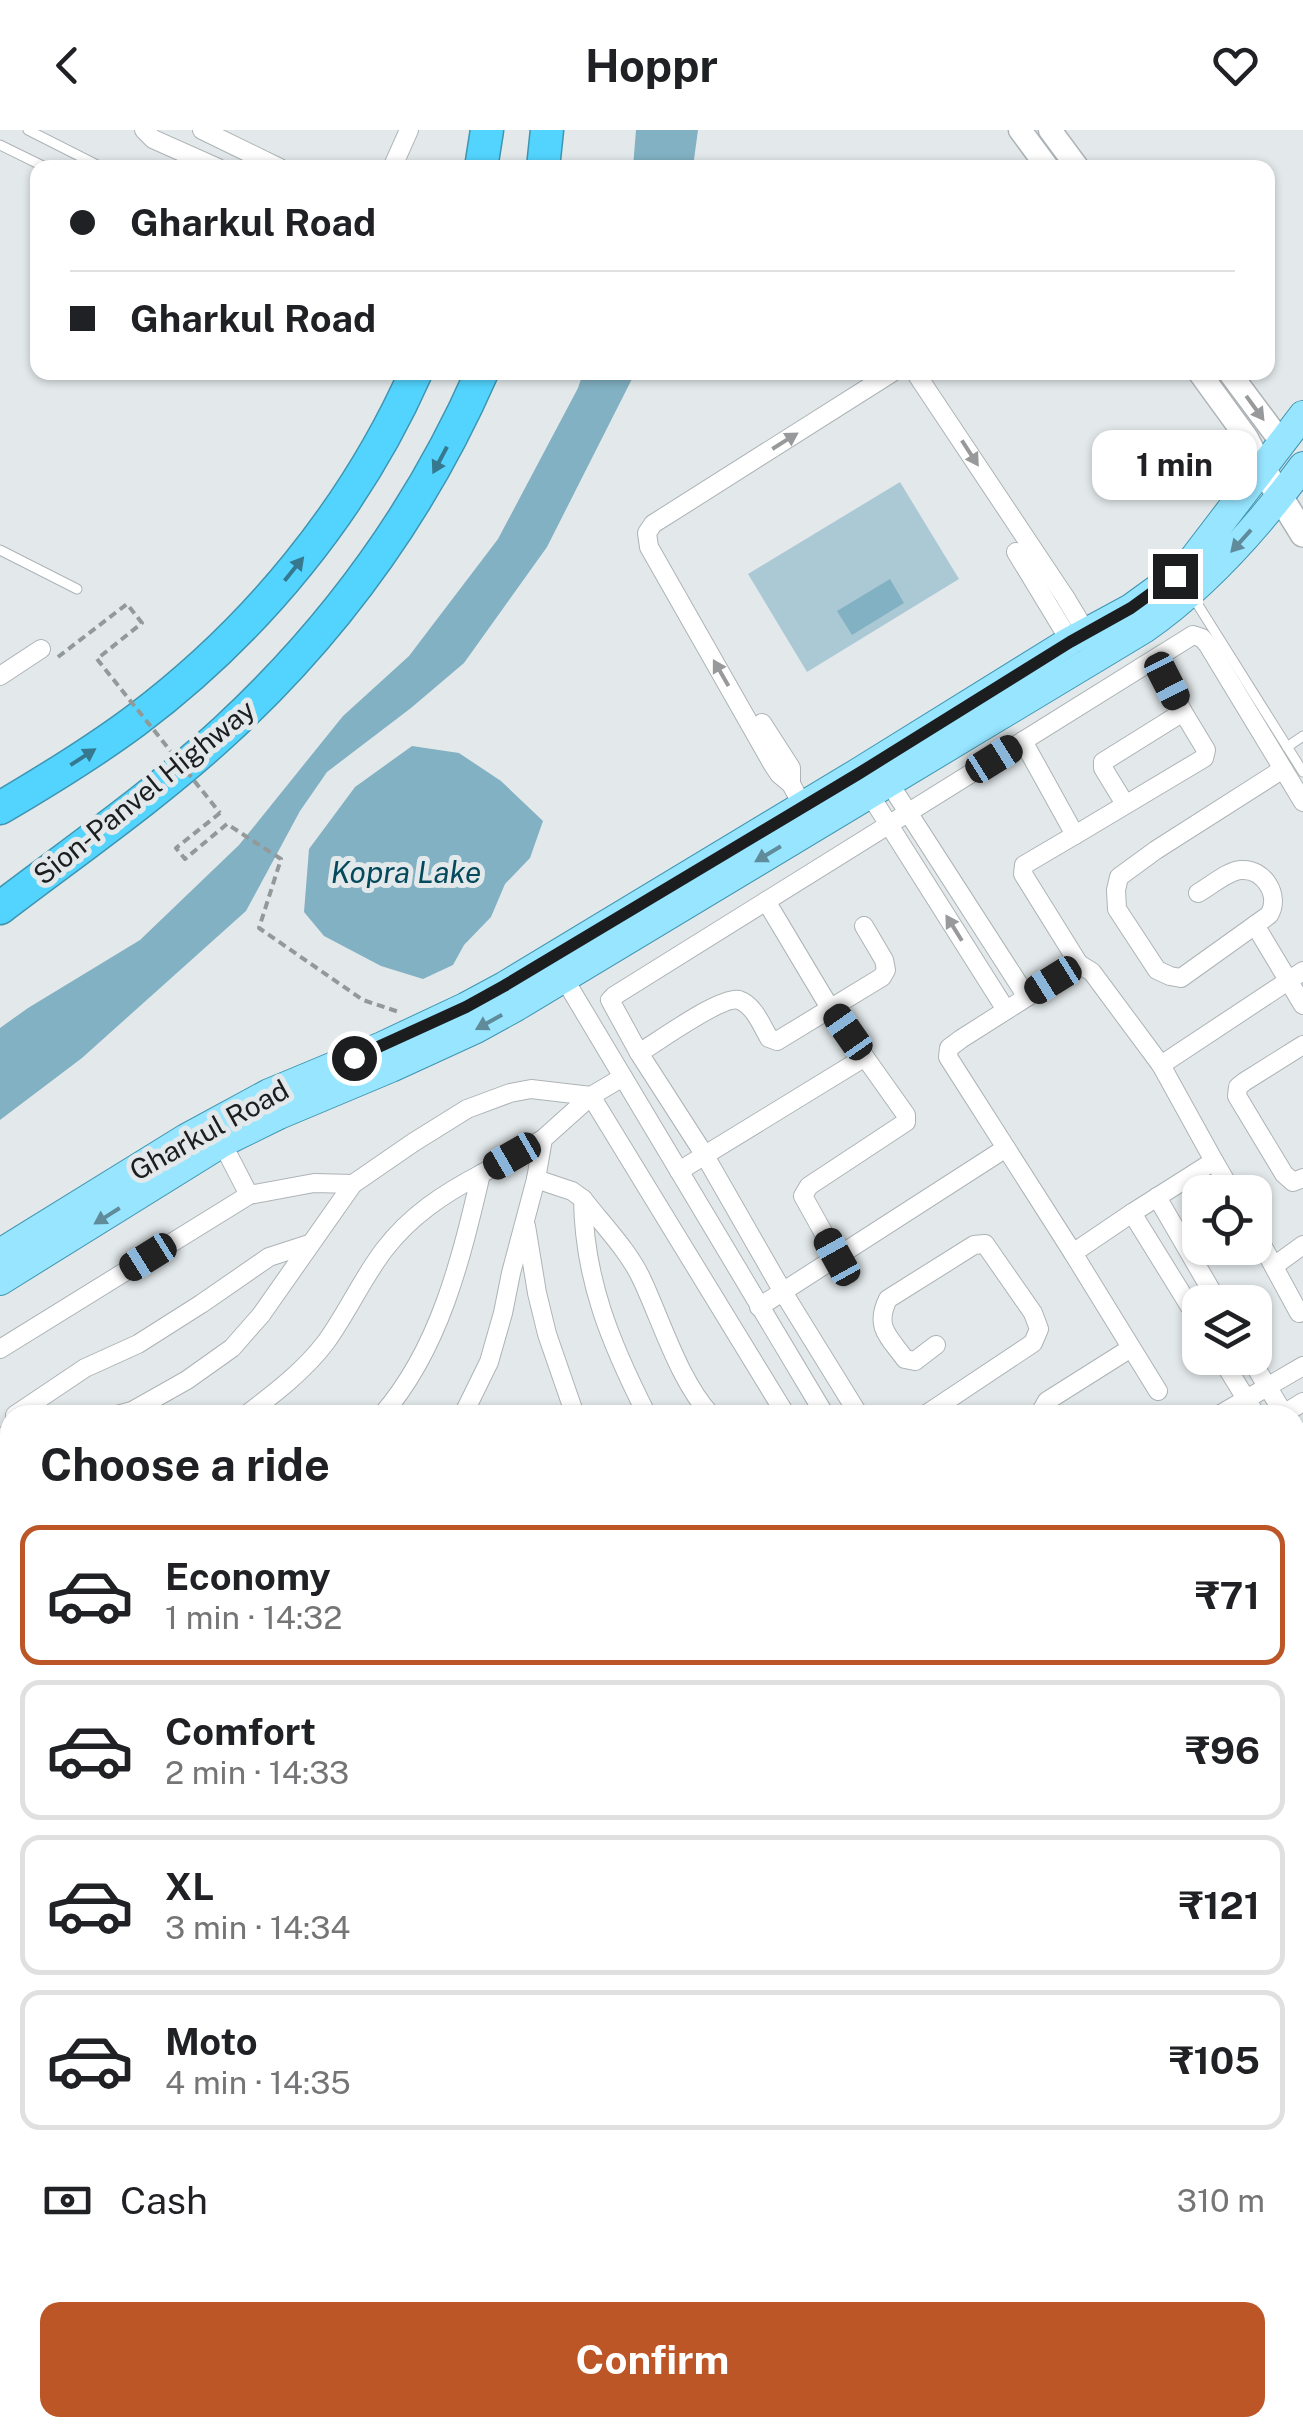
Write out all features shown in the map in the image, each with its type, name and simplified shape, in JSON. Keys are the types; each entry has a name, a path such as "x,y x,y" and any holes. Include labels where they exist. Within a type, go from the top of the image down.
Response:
{"highway":[{"path":"482,160 487,130"},
{"path":"544,160 547,130"},
{"path":"0,808 135,722 217,652 271,597 346,499 379,446 412,380"},
{"name":"Sion-Panvel Highway","path":"0,908 170,778 284,673 358,586 397,532 439,462 478,380"}],"main road":[{"name":"Gharkul Road","path":"873,778 1078,637 1131,608 1175,576 1193,559 1303,414"},
{"path":"1282,443 1302,471"},
{"path":"1263,469 1303,534"},
{"name":"Gharkul Road","path":"0,1253 218,1133 278,1115 476,1029 557,968 802,806 873,778 1144,629 1210,576 1302,471"},
{"name":"Gharkul Road","path":"0,1282 218,1133 269,1093 432,1023 504,986 557,968"}],"street":[{"path":"144,130 152,140 199,160"},
{"path":"202,130 264,160"},
{"path":"396,160 409,130"},
{"path":"1020,130 1042,160"},
{"path":"1050,130 1072,160"},
{"path":"779,761 650,547 648,534 653,524 880,380"},
{"path":"920,380 1078,637"},
{"path":"1204,380 1247,438 1263,469"},
{"path":"1234,380 1282,443"},
{"path":"1016,552 1058,602"},
{"path":"853,1405 610,1000 1193,635 1202,638 1303,802"},
{"path":"0,676 41,648"},
{"path":"1156,659 1206,750 1204,758 1024,865 1024,874 1079,964 1092,972 1161,1065 1222,1175"},
{"path":"751,706 779,761 779,774 802,806"},
{"path":"1126,804 1103,762 1183,712"},
{"path":"1023,741 1075,836"},
{"path":"1198,893 1236,870 1259,873 1272,893 1274,906 1269,915 1180,978 1170,976 1157,970 1117,908 1119,877 1283,769"},
{"path":"873,778 908,812 1027,997"},
{"path":"873,778 888,824 1006,1010"},
{"path":"766,901 830,1008 906,1115 906,1122 809,1186 803,1196 837,1257"},
{"path":"1255,925 1296,976 1303,1004"},
{"path":"640,1054 727,1000 740,1000 754,1013 769,1038 777,1041 882,976 886,970 884,960 864,926"},
{"path":"1079,964 949,1048 948,1057 1158,1391"},
{"path":"557,968 820,1405"},
{"path":"1161,1065 1296,976"},
{"path":"1303,1045 1244,1082 1237,1096 1284,1174 1293,1182 1303,1178"},
{"path":"679,1171 864,1056"},
{"path":"259,1405 293,1378 325,1343 382,1252 408,1222 431,1202 543,1138 591,1096 623,1078"},
{"path":"143,1405 232,1348 353,1184 467,1109 510,1093 531,1089 591,1096"},
{"path":"591,1096 780,1405"},
{"path":"218,1133 249,1196"},
{"path":"468,1405 488,1362 503,1313 543,1138"},
{"path":"760,1307 1006,1148"},
{"path":"1073,1254 1214,1161"},
{"path":"389,1405 411,1375 443,1310 466,1239 480,1174"},
{"path":"536,1179 572,1191 583,1199 642,1279 702,1405"},
{"path":"0,1349 249,1196 314,1183 353,1184"},
{"path":"1157,1197 1208,1285"},
{"path":"583,1199 591,1282 620,1361 642,1405"},
{"path":"1132,1212 1182,1294"},
{"path":"525,1220 547,1334 572,1405"},
{"path":"30,1405 84,1368 138,1344 269,1257 310,1244"},
{"path":"936,1345 915,1361 905,1360 882,1327 882,1312 888,1299 974,1245 985,1244 1039,1329 1034,1343 940,1405"},
{"path":"1274,1266 1303,1244"},
{"path":"1272,1262 1299,1313"},
{"path":"1045,1405 1131,1348"},
{"path":"1235,1405 1303,1366"},
{"path":"1232,1375 1250,1405"},
{"path":"1260,1375 1278,1405"}],"lane":[{"path":"28,130 87,160"},
{"path":"0,145 31,160"},
{"path":"0,550 77,588"},
{"path":"1191,594 1303,772"},
{"path":"1287,747 1303,736"}],"path":[{"path":"41,648 60,658 127,604 142,623 97,659 220,813 176,848 185,859 228,824 281,860 260,928 363,1000 432,1023"}],"shaded area":[{"path":"900,482 959,579 807,672 748,574"}],"water":[{"path":"636,130 698,130 694,160 634,160"},
{"path":"581,380 631,380 547,547 464,663 327,772 300,811 246,911 82,1058 0,1120 0,1028 140,940 239,845 343,716 409,656 498,539"},
{"path":"890,579 904,603 852,635 837,611"},
{"name":"Kopra Lake","path":"412,746 459,753 501,781 543,821 530,858 505,884 491,917 464,945 453,965 423,979 381,966 324,936 304,912 309,849 355,787"}],"route":[{"path":"354,1058 504,986 1131,608 1175,576"}]}
